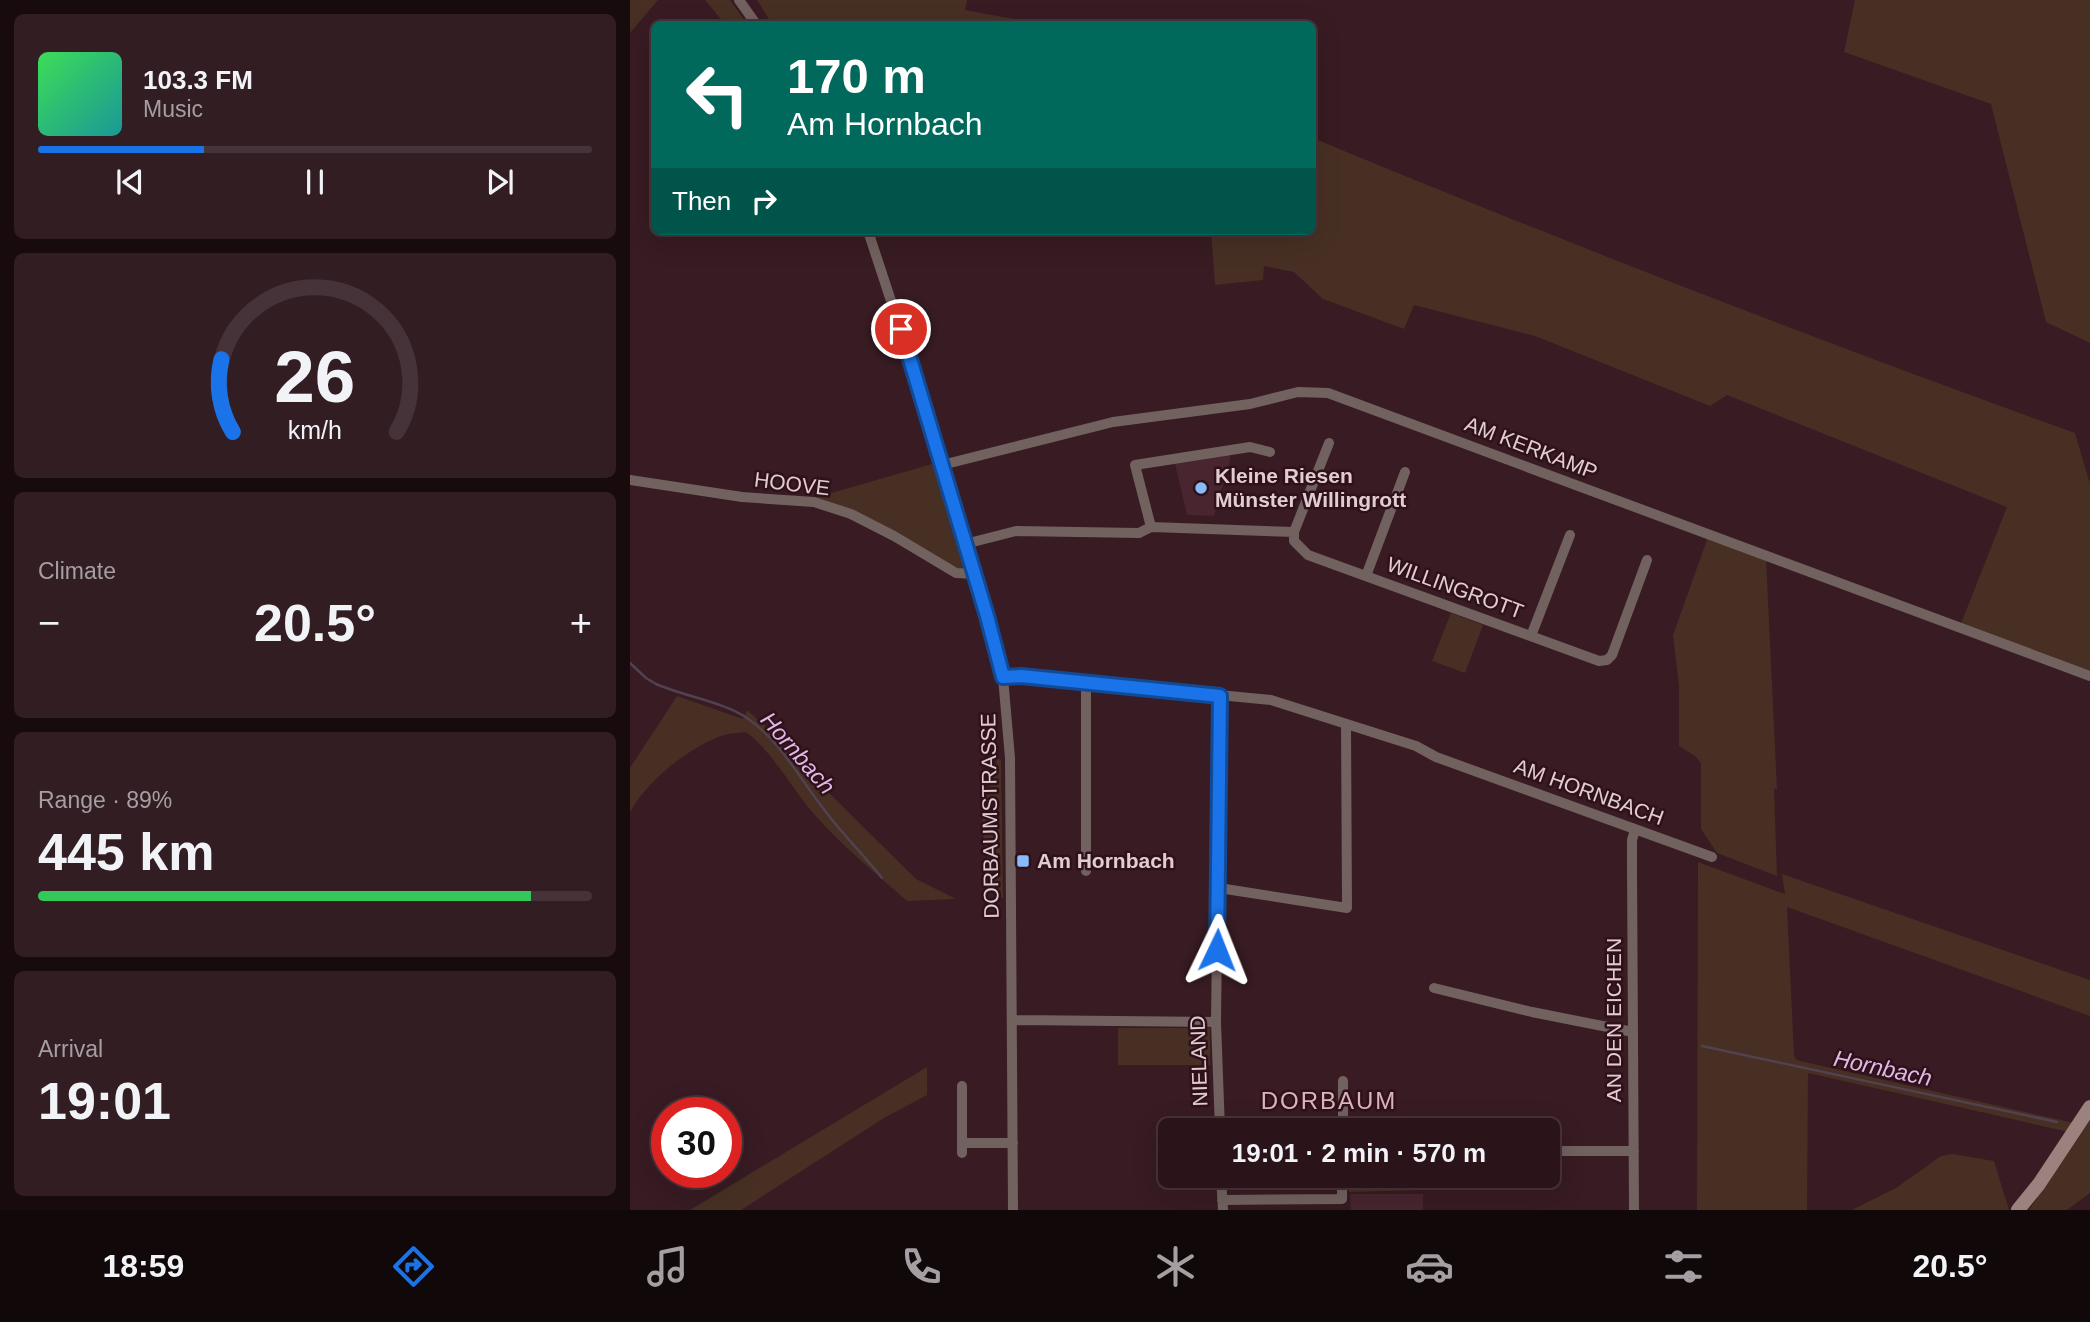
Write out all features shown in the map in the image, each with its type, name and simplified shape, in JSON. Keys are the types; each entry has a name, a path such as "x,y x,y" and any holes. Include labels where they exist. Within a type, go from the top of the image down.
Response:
{"street":[{"path":"739,0 754,21"},
{"name":"DORBAUMSTRASSE","path":"869,235 921,392 1003,677 1010,758 1013,1210"},
{"name":"AM KERKAMP","path":"942,464 1113,422 1250,404 1298,392 1328,393 2090,676"},
{"path":"965,544 1016,531 1139,533 1151,527 1294,532 1329,443"},
{"path":"1151,527 1135,465 1250,447 1270,452"},
{"name":"WILLINGROTT","path":"1366,576 1405,472"},
{"name":"HOOVE","path":"630,480 730,495 814,502 851,514 956,573 975,574"},
{"name":"WILLINGROTT","path":"1294,532 1294,541 1308,555 1599,662 1612,655 1647,560"},
{"name":"WILLINGROTT","path":"1531,636 1570,535"},
{"name":"AM HORNBACH","path":"1003,677 1021,676 1271,700 1416,746 1436,757 1712,857"},
{"path":"1086,684 1086,872"},
{"name":"NIELAND","path":"1220,696 1216,1022 1220,1118"},
{"path":"1219,888 1347,908 1346,724"},
{"name":"AN DEN EICHEN","path":"1634,1210 1632,840 1635,830"},
{"path":"1434,988 1532,1012 1633,1032"},
{"path":"1012,1020 1216,1022"},
{"path":"1343,1082 1343,1118"},
{"path":"962,1086 962,1148 1013,1143"},
{"path":"2018,1210 2039,1184 2090,1107"},
{"path":"1560,1151 1634,1151"},
{"path":"1222,1205 1342,1199 1342,1188"}],"shaded area":[{"path":"658,0 630,33 630,1"},
{"path":"705,0 730,0 745,21 722,21"},
{"path":"757,0 967,0 965,10 1026,21 828,20 770,21"},
{"path":"1855,0 2090,0 2090,343 2046,322 1991,104 1844,52"},
{"path":"1316,139 1692,290 2075,433 2090,484 2090,675 1958,631 2007,507 1727,395 1710,406 1535,336 1414,305 1404,329 1323,299 1294,272 1264,266 1263,280 1215,285 1211,235 1316,235"},
{"name":"Kleine Riesen Münster Willingrott","path":"1230,453 1214,516 1187,515 1174,460"},
{"path":"932,464 938,471 969,571 956,575 829,509 814,498"},
{"path":"1708,537 1766,558 1777,790 1774,788 1777,876 1717,853 1701,829 1701,763 1679,746 1679,686 1673,635"},
{"path":"1451,613 1483,625 1465,673 1432,661"},
{"path":"677,696 743,719 747,710 790,748 814,778 916,879 956,899 907,901 831,832 808,807 772,758 746,732 711,740 684,756 647,788 630,812 630,768"},
{"path":"997,758 1001,760 1003,898 996,898 983,826 984,806"},
{"path":"1698,862 1785,894 1782,874 2090,980 2090,1016 1787,907 1796,1060 2074,1123 2069,1132 1808,1073 1807,1210 1697,1210"},
{"path":"1118,1028 1210,1028 1210,1065 1118,1065"},
{"path":"927,1067 927,1095 884,1118 741,1210 690,1210 726,1188 742,1188 742,1179"},
{"path":"2090,1120 2090,1193 2067,1210 2029,1210"},
{"path":"1952,1154 1994,1161 2009,1210 1852,1210 1896,1188 1941,1156"},
{"path":"1349,1188 1423,1188 1423,1190 1349,1192"},
{"path":"1350,1194 1423,1194 1423,1210 1351,1210"}],"waterway":[{"name":"Hornbach","path":"630,663 656,684 738,712 759,728 781,750 817,800 882,878"},
{"name":"Hornbach","path":"1702,1046 2057,1122"}],"place":[{"name":"Kleine Riesen Münster Willingrott","path":"1201,488"},
{"name":"Am Hornbach","path":"1023,861"}],"district":[{"name":"DORBAUM","path":"1329,1101"}],"route":[{"path":"901,329 1003,677 1021,676 1220,696 1217,950"}]}
